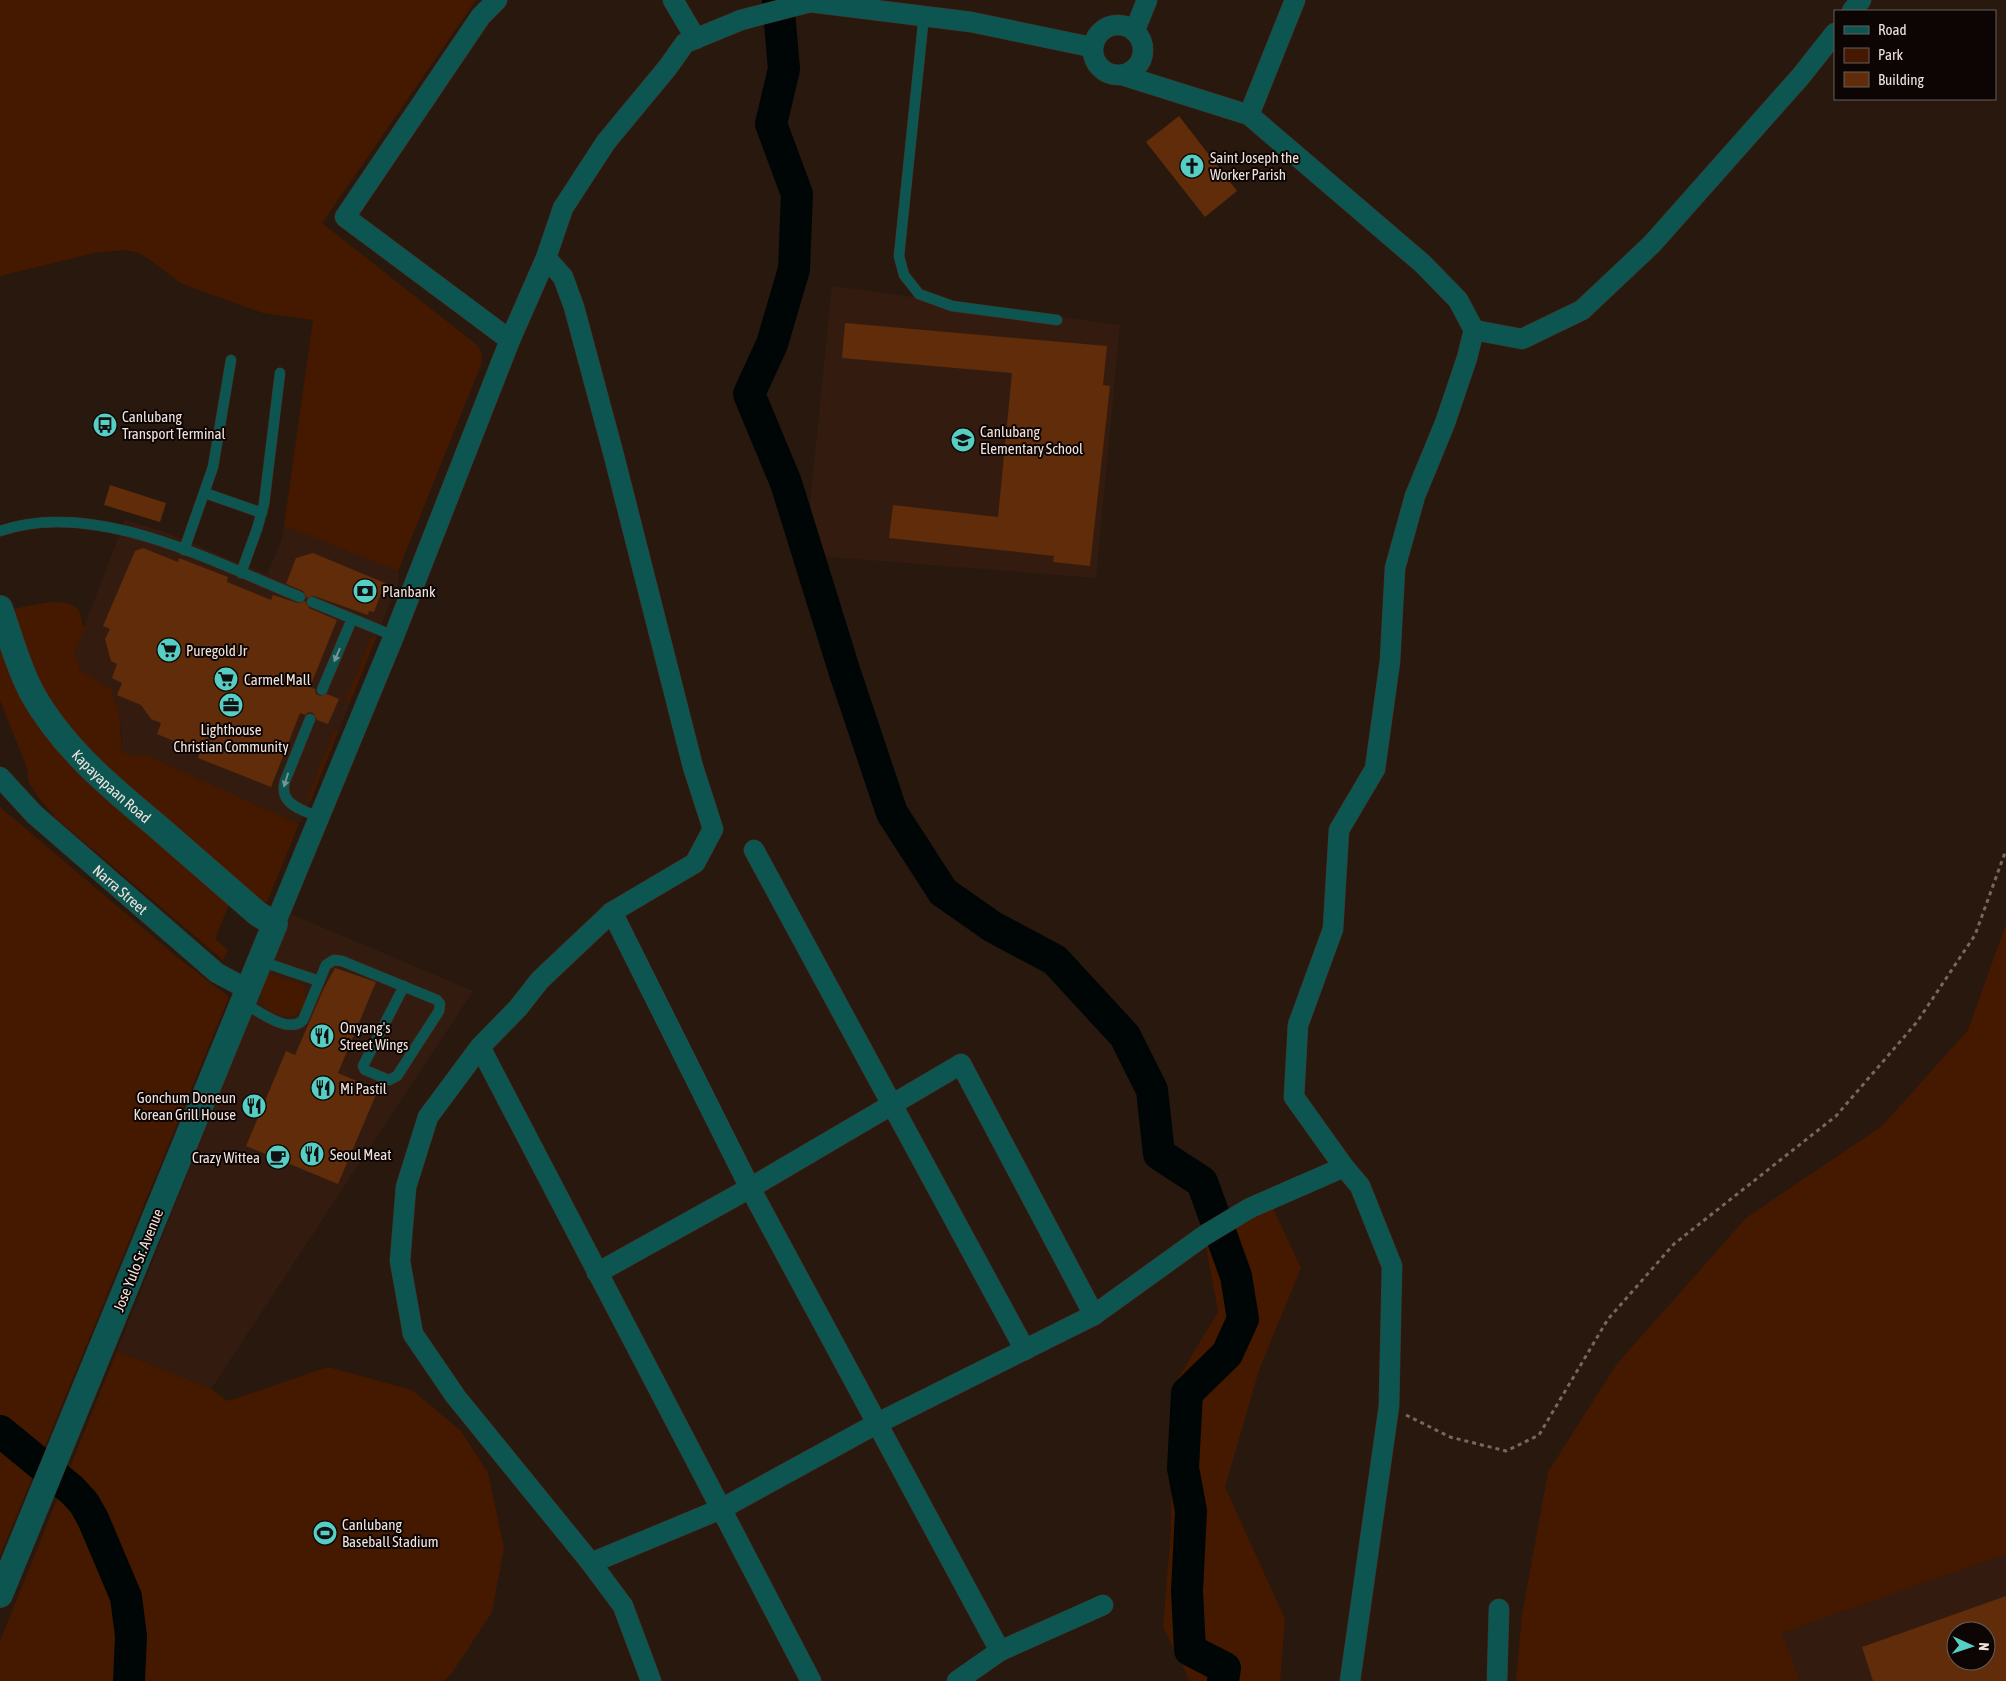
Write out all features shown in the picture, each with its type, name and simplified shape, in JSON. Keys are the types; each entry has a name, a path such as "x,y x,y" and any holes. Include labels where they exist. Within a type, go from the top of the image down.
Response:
{"street":[{"path":"498,0 481,16 345,217 510,340"},
{"path":"673,0 696,39"},
{"path":"1135,30 1147,0"},
{"path":"1249,115 1295,0"},
{"path":"1853,10 1861,0"},
{"path":"275,924 394,636 510,340 546,258 563,208 606,142 668,67 684,43 741,20 810,2 971,22 1091,47"},
{"path":"1126,76 1140,64 1144,46 1135,30 1118,24 1100,30 1091,47 1095,64 1101,70 1108,75 1126,76 1249,115 1423,264 1458,300 1474,330 1445,423 1415,496 1395,568 1390,661 1375,769 1339,830 1333,929 1298,1025 1294,1097 1344,1167 1360,1186 1392,1266 1389,1406 1350,1681"},
{"path":"1474,330 1522,339 1582,310 1652,244 1801,76 1834,34"},
{"path":"546,258 563,277 574,307 693,767 713,830 695,863 612,912 540,980 518,1008 480,1047 428,1117 406,1187 400,1261 413,1334 456,1397 591,1563 623,1606 651,1681"},
{"name":"Kapayapaan Road","path":"0,608 24,677 44,712 73,749 115,790 258,914 275,924"},
{"name":"Narra Street","path":"0,777 34,814 246,996"},
{"path":"754,850 1025,1350"},
{"path":"612,912 750,1188 1000,1651"},
{"name":"Jose Yulo Sr. Avenue","path":"0,1596 275,924"},
{"path":"480,1047 811,1681"},
{"path":"597,1273 750,1188 961,1064 1094,1315"},
{"path":"591,1563 721,1508 876,1424 1094,1315 1205,1235 1250,1208 1344,1167"},
{"path":"957,1681 1000,1651 1103,1605"},
{"path":"1496,1681 1499,1609"}],"lane":[{"path":"924,16 900,256 904,275 919,294 952,306 1057,320"},
{"path":"184,550 205,493 217,447 231,360"},
{"path":"241,573 262,513 280,373"},
{"path":"205,493 262,513"},
{"path":"0,531 35,523 85,523 127,531 184,550 300,597"},
{"path":"312,602 394,636"},
{"path":"322,690 352,619"},
{"path":"310,719 285,781 283,791 291,804 319,817"},
{"path":"246,996 277,1021 291,1026 298,1024 304,1020 326,965 334,960 342,960 404,986 436,1000 440,1006 397,1076 392,1080 386,1080 365,1070 363,1066 404,986"},
{"path":"260,961 319,981"}],"path":[{"path":"1389,1406 1450,1437 1506,1451 1539,1435 1608,1320 1674,1244 1836,1116 1917,1022 1976,935 2006,850"}],"shaded area":[{"name":"Canlubang Elementary School","path":"832,286 1120,325 1096,578 805,555"},
{"name":"Carmel Mall","path":"125,520 165,532 267,575 281,541 284,526 398,571 399,581 311,800 299,824 149,756 131,757 122,752 122,733 115,699 107,686 80,672 75,651"},
{"path":"291,914 473,991 211,1389 117,1351"},
{"path":"2006,1554 2006,1681 1800,1681 1782,1633"}],"green space":[{"path":"0,0 476,0 322,223 477,345 482,354 481,365 398,571 284,526 313,320 263,313 182,284 146,257 136,252 123,250 94,253 0,276"},
{"path":"50,602 71,605 78,609 80,613 85,629 75,650 80,671 107,686 112,692 119,711 122,752 133,756 149,756 299,824 267,902 263,903 117,781 68,730 33,673 12,609"},
{"path":"372,636 376,638 350,702 346,700"},
{"path":"0,642 13,679 230,902 215,939 228,950 223,960 56,818 40,799 29,783 26,765 0,700"},
{"path":"334,731 338,732 311,800 307,798"},
{"path":"0,807 177,957 229,997 0,1556"},
{"path":"2006,924 2006,1554 1782,1633 1800,1681 1516,1681 1522,1615 1548,1472 1616,1365 1746,1218 1882,1126 1968,1030"},
{"path":"270,974 302,984 305,990 305,1002 301,1010 294,1015 277,1014 264,1004 261,996 262,987"},
{"path":"1272,1206 1301,1268 1259,1370 1225,1487 1285,1619 1280,1681 1190,1681 1163,1627 1171,1530 1174,1385 1218,1312 1206,1246"},
{"name":"Canlubang Baseball Stadium","path":"117,1351 211,1389 228,1401 328,1367 412,1390 461,1431 488,1473 504,1548 492,1612 452,1673 443,1681 0,1681 0,1641"}],"building":[{"name":"Saint Joseph the Worker Parish","path":"1179,116 1237,191 1205,217 1146,142"},
{"path":"845,323 1107,346 1103,385 1110,386 1090,566 1053,562 1054,556 889,538 893,505 998,517 1012,373 842,358"},
{"path":"110,485 166,503 160,522 104,505"},
{"path":"143,548 178,562 179,558 228,577 227,582 271,600 273,595 298,603 305,601 309,608 337,620 310,687 315,689 316,694 320,696 327,694 339,699 328,724 317,720 313,713 309,712 305,715 300,713 271,787 198,758 200,752 157,734 161,723 151,719 141,705 117,695 122,683 112,678 117,664 111,661 105,639 110,629 103,626 135,551"},
{"path":"313,553 385,583 374,612 369,611 368,615 314,596 307,598 303,591 286,584 296,558"},
{"path":"335,968 376,982 338,1073 378,1090 338,1184 246,1146 286,1051 295,1055 324,988"},
{"path":"2006,1596 2006,1681 1873,1681 1862,1647"}],"waterway":[{"path":"778,0 784,69 771,124 797,194 794,269 772,344 749,394 786,483 845,673 892,813 943,892 993,927 1055,960 1125,1036 1152,1090 1159,1154 1202,1182 1236,1276 1243,1319 1227,1354 1187,1393 1183,1468 1191,1511 1187,1591 1190,1650 1225,1668 1223,1681"},
{"path":"0,1431 72,1490 84,1503 93,1519 126,1597 131,1636 129,1681"}],"place":[{"name":"Saint Joseph the Worker Parish","path":"1192,166"},
{"name":"Canlubang Transport Terminal","path":"105,425"},
{"name":"Canlubang Elementary School","path":"963,440"},
{"name":"Planbank","path":"365,591"},
{"name":"Puregold Jr","path":"169,650"},
{"name":"Carmel Mall","path":"226,679"},
{"name":"Lighthouse Christian Community","path":"231,705"},
{"name":"Onyang's Street Wings","path":"322,1036"},
{"name":"Mi Pastil","path":"323,1088"},
{"name":"Gonchum Doneun Korean Grill House","path":"254,1106"},
{"name":"Seoul Meat","path":"312,1154"},
{"name":"Crazy Wittea","path":"278,1157"},
{"name":"Canlubang Baseball Stadium","path":"325,1533"}]}
